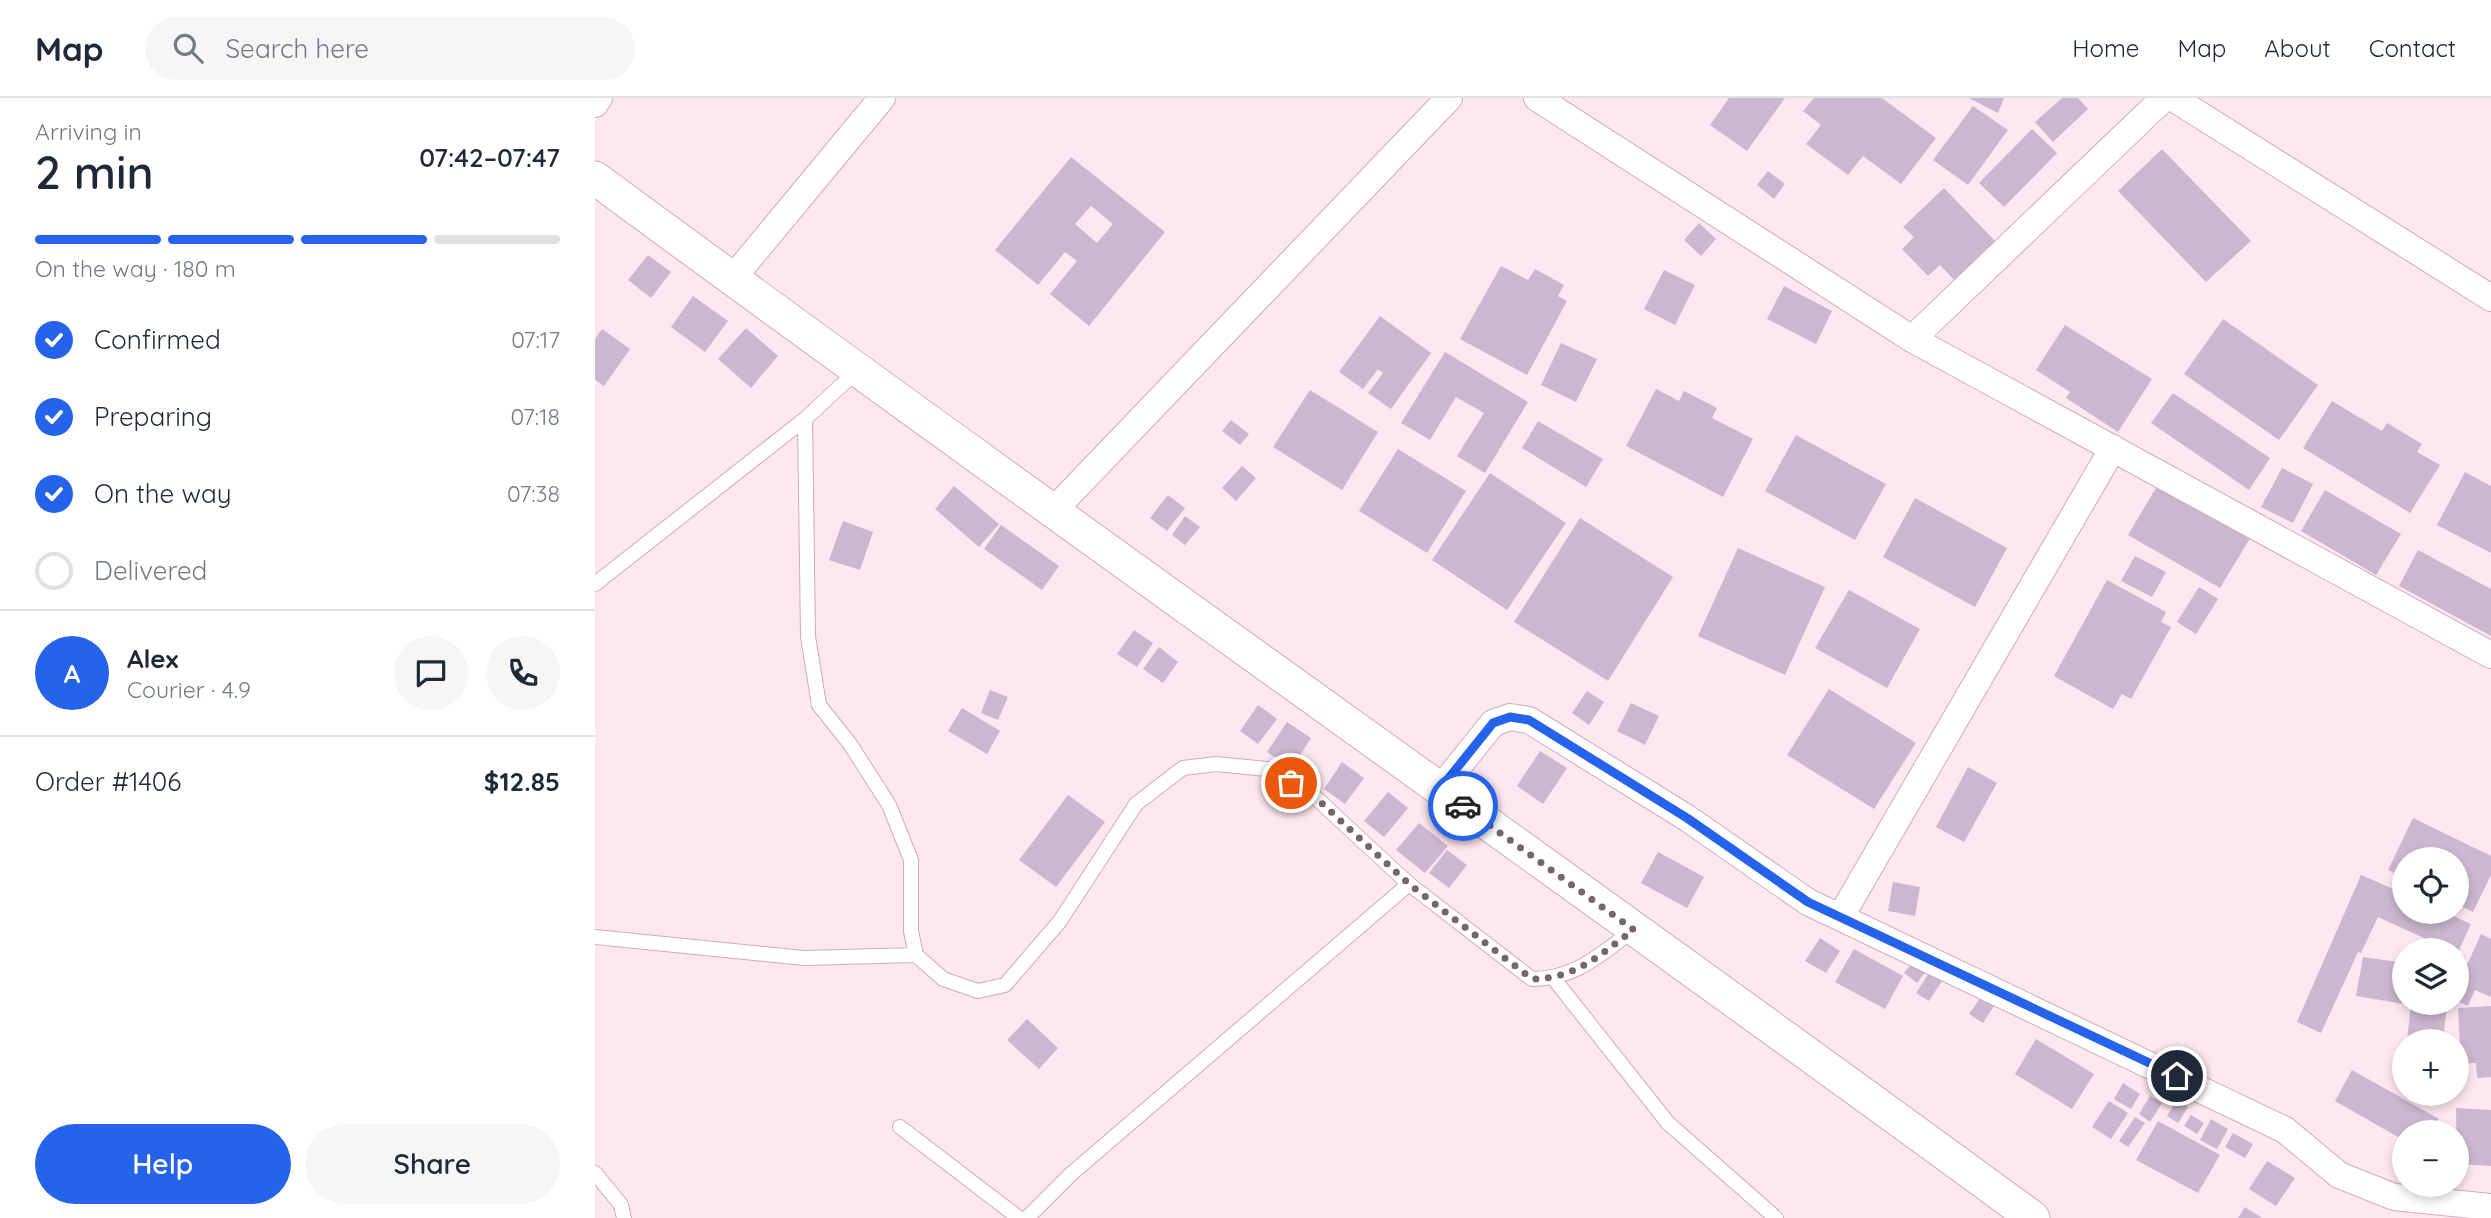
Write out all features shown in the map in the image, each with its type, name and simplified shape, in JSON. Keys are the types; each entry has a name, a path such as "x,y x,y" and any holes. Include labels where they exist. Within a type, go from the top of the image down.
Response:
{"street":[{"path":"595,104 599,98"},
{"path":"732,279 882,98"},
{"path":"1052,512 1449,98"},
{"path":"1537,98 1912,339 2491,655"},
{"path":"1912,339 2164,98"},
{"path":"2173,98 2491,298"},
{"path":"595,178 1052,512 1781,1033 2033,1218"},
{"path":"1841,916 2113,448"},
{"path":"1440,789 1493,723 1510,717 1529,720 1687,818 1808,902 2285,1130 2339,1175 2394,1197 2491,1208"}],"lane":[{"path":"595,584 805,419 858,370"},
{"path":"805,419 808,636 819,705 850,744 889,806 911,860 911,930 916,955 943,979 978,991 1005,985 1060,921 1136,804 1183,768 1216,764 1266,769 1315,797 1409,884 1532,979 1554,979 1572,973 1634,930"},
{"path":"1027,1218 1071,1174 1409,884"},
{"path":"595,937 804,958 916,955"},
{"path":"1554,979 1668,1123 1776,1218"},
{"path":"900,1127 1019,1218"},
{"path":"595,1173 621,1205 624,1218"}],"building":[{"path":"1729,98 1785,98 1747,151 1710,125"},
{"path":"1814,98 1882,98 1936,138 1901,184 1863,156 1848,175 1806,144 1821,125 1803,111"},
{"path":"1969,98 2004,98 1998,113"},
{"path":"2062,98 2078,98 2088,109 2053,142 2035,122"},
{"path":"1973,106 2008,130 1968,185 1933,160"},
{"path":"2032,129 2057,153 2004,207 1979,183"},
{"path":"2162,149 2251,241 2206,282 2118,191"},
{"path":"1071,157 1165,232 1089,326 1050,294 1077,261 1065,252 1038,285 995,250","holes":["1091,206 1113,224 1097,243 1075,224"]},
{"path":"1768,171 1785,184 1774,199 1757,185"},
{"path":"1944,188 1995,241 1954,280 1940,265 1928,276 1902,249 1914,237 1903,227"},
{"path":"1699,223 1716,239 1701,256 1684,240"},
{"path":"648,255 671,272 651,298 628,280"},
{"path":"1501,266 1528,280 1535,269 1564,285 1558,296 1567,301 1527,375 1460,339"},
{"path":"1664,270 1695,285 1675,325 1644,309"},
{"path":"1784,286 1832,311 1816,344 1767,319"},
{"path":"693,296 728,321 705,352 671,327"},
{"path":"1380,316 1431,353 1391,409 1368,393 1383,373 1378,369 1363,389 1339,372"},
{"path":"2223,319 2318,385 2279,440 2184,374"},
{"path":"2065,325 2152,379 2118,432 2066,398 2070,392 2036,370"},
{"path":"746,328 778,356 751,388 718,359"},
{"path":"602,329 630,349 604,386 595,380 595,339"},
{"path":"1561,343 1597,359 1576,402 1541,385"},
{"path":"1445,352 1528,402 1485,473 1457,456 1484,413 1456,397 1430,440 1401,423"},
{"path":"1656,389 1679,401 1684,391 1717,408 1712,418 1753,439 1723,497 1626,446"},
{"path":"1310,390 1378,432 1342,490 1273,447"},
{"path":"2173,393 2270,458 2249,490 2151,423"},
{"path":"2332,401 2382,431 2387,423 2422,444 2417,452 2440,465 2410,513 2303,448"},
{"path":"1231,420 1249,434 1240,445 1222,431"},
{"path":"1538,421 1603,459 1586,487 1522,448"},
{"path":"1796,435 1886,484 1855,540 1765,491"},
{"path":"1398,449 1466,491 1427,553 1359,511"},
{"path":"1242,466 1256,478 1236,501 1222,488"},
{"path":"2282,468 2313,484 2293,523 2261,507"},
{"path":"2465,472 2491,486 2491,553 2437,525"},
{"path":"1490,473 1566,523 1507,610 1432,560"},
{"path":"2160,481 2252,535 2220,588 2128,535"},
{"path":"954,486 999,524 979,547 935,509"},
{"path":"2325,490 2401,534 2376,575 2301,531"},
{"path":"1168,495 1185,508 1167,531 1150,518"},
{"path":"1915,498 2007,548 1975,607 1883,557"},
{"path":"1185,516 1200,527 1185,545 1172,535"},
{"path":"1580,518 1673,577 1608,681 1514,622"},
{"path":"843,521 873,532 860,570 829,560"},
{"path":"1001,525 1059,566 1042,590 984,549"},
{"path":"1738,548 1825,587 1785,675 1698,636"},
{"path":"2418,550 2491,589 2491,636 2399,586"},
{"path":"2135,556 2166,572 2152,597 2121,581"},
{"path":"2107,580 2166,612 2161,622 2171,627 2131,699 2122,694 2113,709 2054,676"},
{"path":"2199,587 2218,599 2196,634 2177,622"},
{"path":"1849,590 1920,629 1887,688 1815,648"},
{"path":"1134,630 1153,643 1137,667 1117,654"},
{"path":"1159,647 1178,662 1163,683 1143,669"},
{"path":"1829,689 1916,743 1874,809 1787,755"},
{"path":"990,690 1008,697 998,720 981,713"},
{"path":"1587,691 1604,702 1589,725 1572,713"},
{"path":"1631,703 1659,716 1645,745 1617,731"},
{"path":"1258,705 1277,719 1258,744 1240,731"},
{"path":"962,708 1000,731 987,754 948,731"},
{"path":"1287,722 1311,738 1292,768 1267,752"},
{"path":"1540,751 1567,768 1543,804 1517,786"},
{"path":"1342,762 1364,778 1345,804 1324,789"},
{"path":"1968,767 1997,783 1964,842 1936,827"},
{"path":"1388,792 1408,808 1384,837 1364,821"},
{"path":"1068,795 1105,822 1056,887 1019,860"},
{"path":"2413,818 2491,856 2491,875 2473,912 2469,910 2469,847 2399,847"},
{"path":"1419,823 1448,846 1425,873 1396,850"},
{"path":"1447,850 1467,865 1449,888 1429,873"},
{"path":"1658,852 1704,877 1687,908 1641,883"},
{"path":"2361,875 2392,888 2392,923 2378,917 2361,953 2358,952 2321,1033 2297,1022"},
{"path":"1893,882 1920,887 1915,916 1888,911"},
{"path":"2393,924 2471,924 2465,938 2424,938"},
{"path":"2481,934 2491,939 2491,997 2475,990 2469,1004 2469,960"},
{"path":"1820,938 1840,951 1826,973 1805,961"},
{"path":"1854,949 1903,976 1885,1009 1835,982"},
{"path":"2363,957 2392,961 2392,1002 2356,996"},
{"path":"1914,961 1926,971 1917,983 1904,973"},
{"path":"1929,973 1942,981 1929,1001 1916,993"},
{"path":"1981,997 1994,1006 1983,1023 1969,1014"},
{"path":"2491,1006 2491,1077 2477,1078 2476,1063 2469,1063 2469,1029 2459,1029 2458,1015 2469,1015 2469,1007"},
{"path":"2410,1015 2446,1015 2444,1029 2408,1029"},
{"path":"1027,1019 1058,1048 1039,1069 1007,1040"},
{"path":"2036,1039 2094,1074 2072,1109 2015,1074"},
{"path":"2352,1070 2392,1093 2392,1106 2416,1106 2439,1119 2392,1120 2392,1134 2335,1101"},
{"path":"2123,1083 2140,1094 2131,1109 2114,1099"},
{"path":"2150,1096 2162,1103 2150,1122 2139,1114"},
{"path":"2177,1100 2188,1107 2178,1123 2167,1116"},
{"path":"2109,1101 2128,1113 2111,1139 2092,1127"},
{"path":"2456,1108 2491,1110 2491,1166 2469,1165 2469,1120 2456,1120"},
{"path":"2191,1115 2204,1123 2197,1134 2184,1126"},
{"path":"2135,1117 2145,1123 2128,1147 2119,1141"},
{"path":"2211,1119 2228,1129 2217,1149 2200,1140"},
{"path":"2158,1121 2220,1155 2198,1193 2136,1160"},
{"path":"2233,1133 2253,1144 2245,1158 2225,1147"},
{"path":"2267,1161 2295,1178 2276,1206 2249,1189"},
{"path":"2245,1207 2262,1218 2238,1218"}],"way so far":[{"path":"1291,783 1315,797 1409,884 1532,979 1554,979 1572,973 1634,930 1463,806"}],"route":[{"path":"1463,806 1440,789 1493,723 1510,717 1529,720 1687,818 1808,902 2177,1076"}]}
